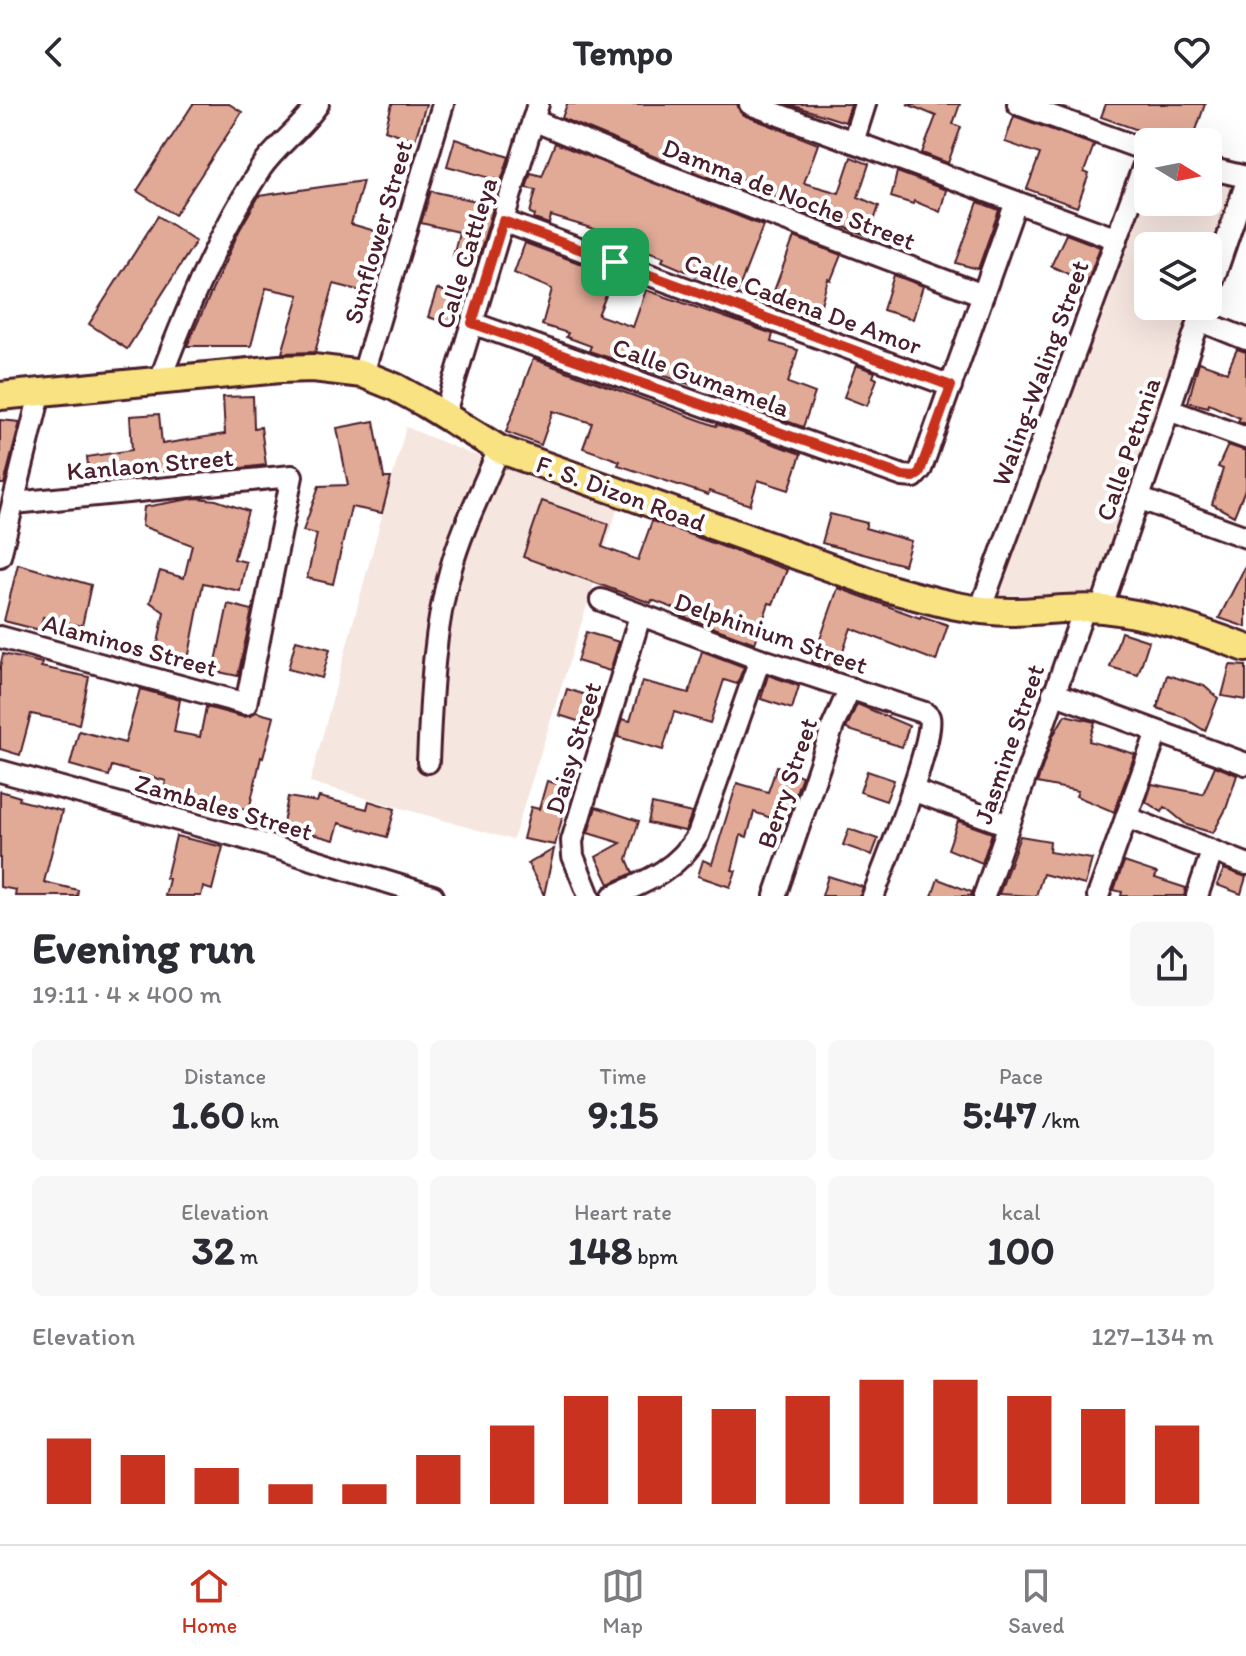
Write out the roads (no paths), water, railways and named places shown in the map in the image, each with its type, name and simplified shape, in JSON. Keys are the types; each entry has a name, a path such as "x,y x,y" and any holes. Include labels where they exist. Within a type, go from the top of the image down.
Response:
{"main road":[{"name":"F. S. Dizon Road","path":"0,396 280,369 313,368 363,374 395,387 499,449 890,589 980,610 1092,609 1158,621 1246,648"}],"street":[{"path":"160,380 215,250 247,191 279,144 299,127 318,104"},
{"name":"Sunflower Street","path":"363,374 443,104"},
{"path":"750,104 1117,239"},
{"path":"853,142 865,104"},
{"path":"1018,104 1134,148"},
{"name":"Calle Cattleya","path":"444,416 535,112"},
{"name":"Damma de Noche Street","path":"535,112 668,176 983,295"},
{"path":"1222,171 1246,177"},
{"path":"1222,267 1238,234 1246,184"},
{"name":"Waling-Waling Street","path":"980,610 1134,192"},
{"path":"951,386 1016,202"},
{"name":"Calle Cadena De Amor","path":"503,221 951,386"},
{"name":"Calle Petunia","path":"1092,609 1138,498 1200,320"},
{"path":"1214,320 1246,339"},
{"name":"Calle Gumamela","path":"472,323 903,476 914,477 921,469 951,386"},
{"path":"0,556 40,394"},
{"path":"1169,410 1246,438"},
{"path":"428,762 432,676 444,594 452,563 499,449"},
{"name":"Kanlaon Street","path":"14,503 292,476 246,704"},
{"path":"1138,498 1246,537"},
{"name":"Delphinium Street","path":"601,600 760,659 925,713 931,723 912,790"},
{"name":"Jasmine Street","path":"984,896 1053,693 1092,609"},
{"name":"Daisy Street","path":"589,896 573,856 572,841 640,616"},
{"name":"Alaminos Street","path":"0,637 246,704"},
{"path":"613,896 668,870 690,848 698,835 760,659"},
{"name":"Berry Street","path":"775,896 833,726 850,688"},
{"path":"1053,693 1246,764"},
{"path":"1098,896 1157,732"},
{"name":"Zambales Street","path":"0,771 240,837 433,896"},
{"path":"873,896 912,790 1008,825"},
{"path":"1126,817 1246,864"},
{"path":"1197,896 1212,852"}]}
